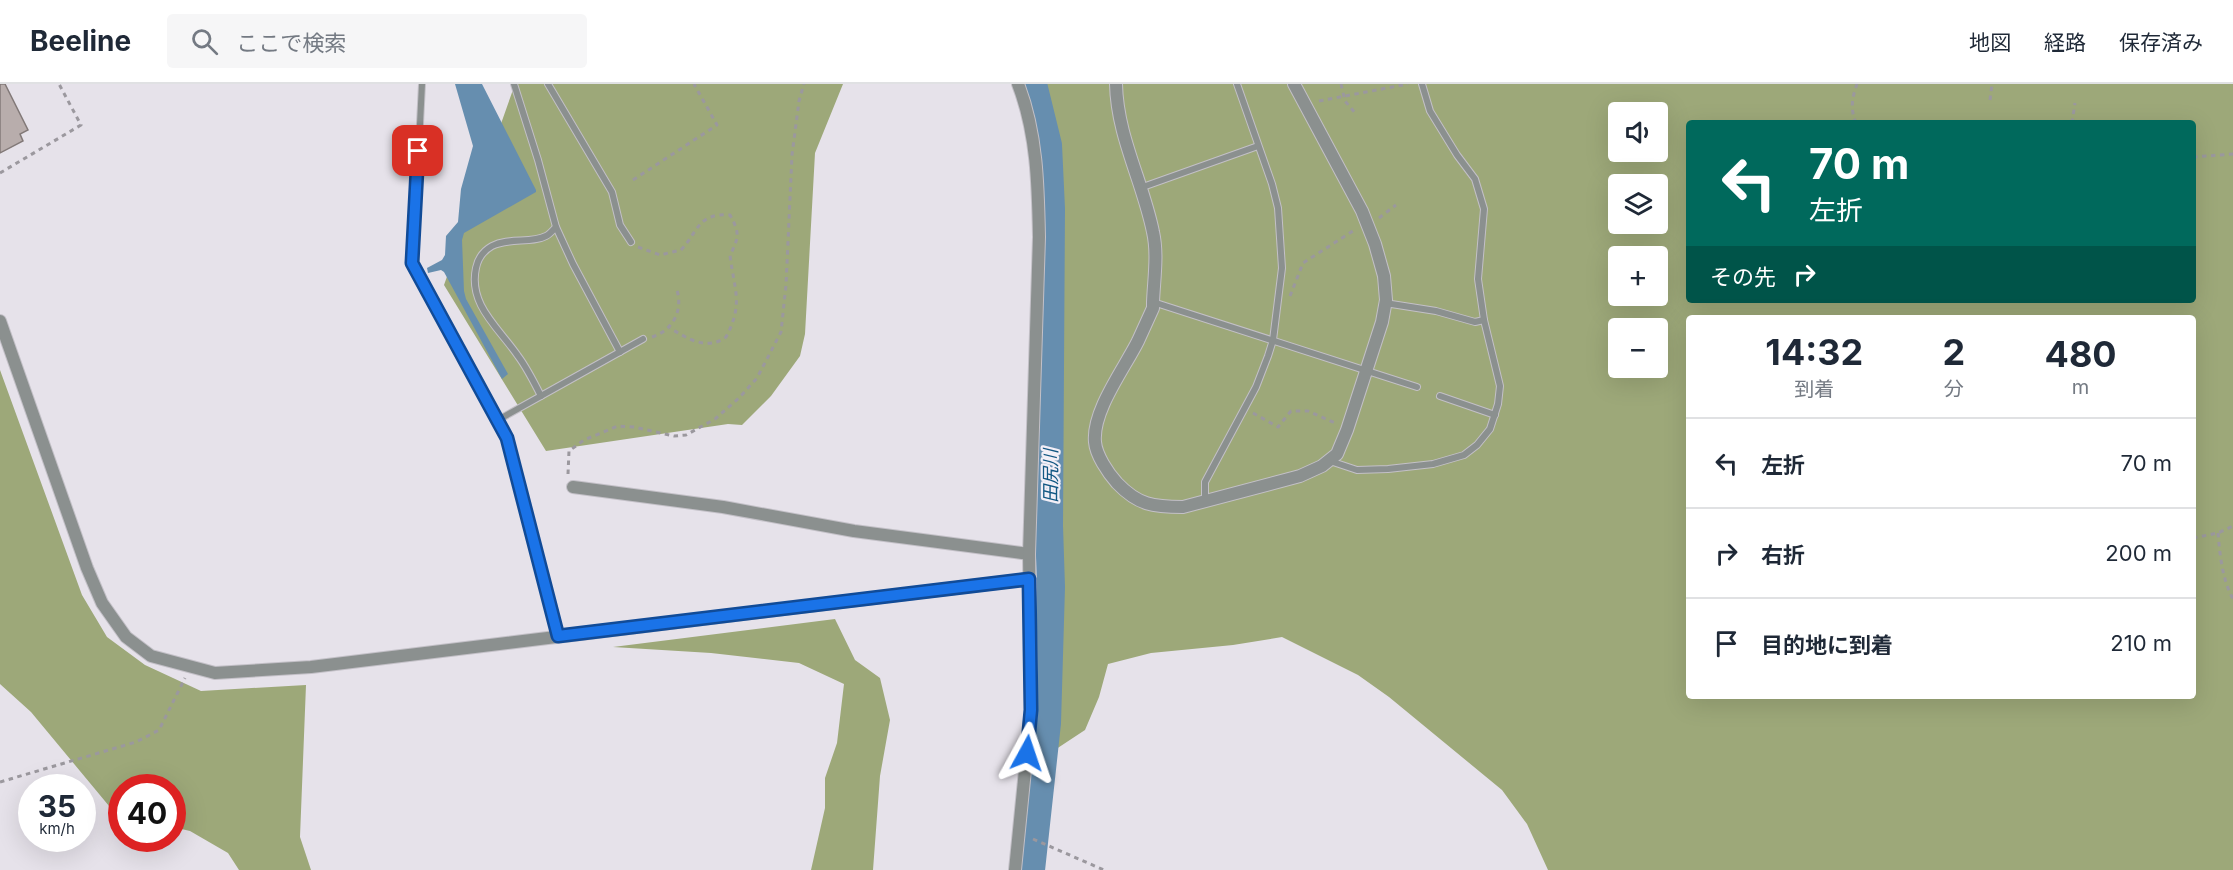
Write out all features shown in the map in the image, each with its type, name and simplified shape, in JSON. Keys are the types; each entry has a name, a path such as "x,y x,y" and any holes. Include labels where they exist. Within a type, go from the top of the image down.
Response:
{"street":[{"path":"1015,870 1031,710 1029,554 1038,305 1038,205 1033,134 1018,84"},
{"path":"1116,84 1123,133 1154,234 1153,308 1110,392 1097,423 1095,443 1112,478 1128,495 1146,505 1163,507 1183,507 1300,476 1322,466 1336,454 1347,430 1382,322 1385,303 1384,276 1367,225 1294,84"},
{"path":"0,321 87,568 102,603 126,637 151,656 190,668 214,673 311,667 1029,579"},
{"path":"573,487 733,509 854,531 1029,554"}],"lane":[{"path":"422,84 412,263 507,438 558,636"},
{"path":"514,84 556,227 620,352"},
{"path":"548,84 612,192 620,225 631,242"},
{"path":"1205,501 1205,482 1256,387 1273,340 1282,268 1278,208 1272,184 1237,84"},
{"path":"1329,460 1358,470 1433,464 1464,455 1478,445 1490,429 1495,415 1500,386 1484,320 1478,279 1484,209 1475,179 1430,111 1422,84"},
{"path":"1140,188 1258,146"},
{"path":"541,396 519,357 482,310 474,283 478,260 483,252 509,240 537,239 546,236 556,227"},
{"path":"1153,302 1418,387"},
{"path":"1385,303 1436,311 1475,322 1484,320"},
{"path":"498,420 643,339"},
{"path":"1440,396 1495,415"}],"path":[{"path":"0,173 81,125 59,84"},
{"path":"633,180 717,125 694,84"},
{"path":"573,487 569,480 569,451 584,440 618,426 674,436 686,435 715,419 740,398 757,378 781,332 786,285 792,155 799,101 804,84"},
{"path":"1341,84 1344,101 1356,114"},
{"path":"1305,105 1343,95 1408,84"},
{"path":"1855,120 1852,114 1852,97 1857,84"},
{"path":"1990,100 1992,84"},
{"path":"2072,120 2075,103"},
{"path":"2196,157 2233,154"},
{"path":"1279,300 1288,300 1303,263 1396,205"},
{"path":"631,242 649,252 669,254 681,250 700,222 717,214 730,215 738,229 737,243 730,255 736,286 737,309 726,337 712,344 703,343 686,338 670,328"},
{"path":"643,339 655,337 670,328 676,319 679,296 676,287"},
{"path":"1245,409 1278,427 1291,411 1300,410 1326,418 1347,430"},
{"path":"2196,537 2233,526"},
{"path":"2218,532 2221,562 2233,599"},
{"path":"0,782 136,742 159,730 190,668"},
{"path":"1019,838 1031,838 1104,870"}],"green space":[{"path":"515,84 843,84 815,153 805,334 800,356 771,396 742,425 728,424 546,451 444,285"},
{"path":"1029,84 2233,84 2233,870 1548,870 1527,824 1502,790 1389,697 1358,675 1282,637 1233,645 1151,653 1108,664 1099,697 1085,730 1038,761 1046,623 1047,232 1043,136"},
{"path":"0,370 82,595 107,637 145,665 201,691 306,685 300,837 311,870 239,870 228,853 186,830 186,774 108,774 108,805 96,790 96,774 82,774 31,712 0,684"},
{"path":"835,619 855,660 880,678 890,720 880,776 873,870 811,870 825,808 825,778 837,743 844,684 799,663 711,653 613,647"}],"water":[{"path":"455,84 482,84 536,190 464,233 462,240 466,299 508,374 502,379 444,272 441,270 428,273 427,268 442,260 445,255 446,236 458,222 461,189 473,146"}],"building":[{"path":"0,84 5,84 28,130 20,134 23,141 0,153"}],"waterway":[{"name":"田尻川","path":"1031,870 1047,723 1051,587 1049,526 1051,209 1048,145 1033,84"}],"route":[{"path":"418,151 412,263 507,438 558,636 1029,579 1031,710 1027,753"}]}
